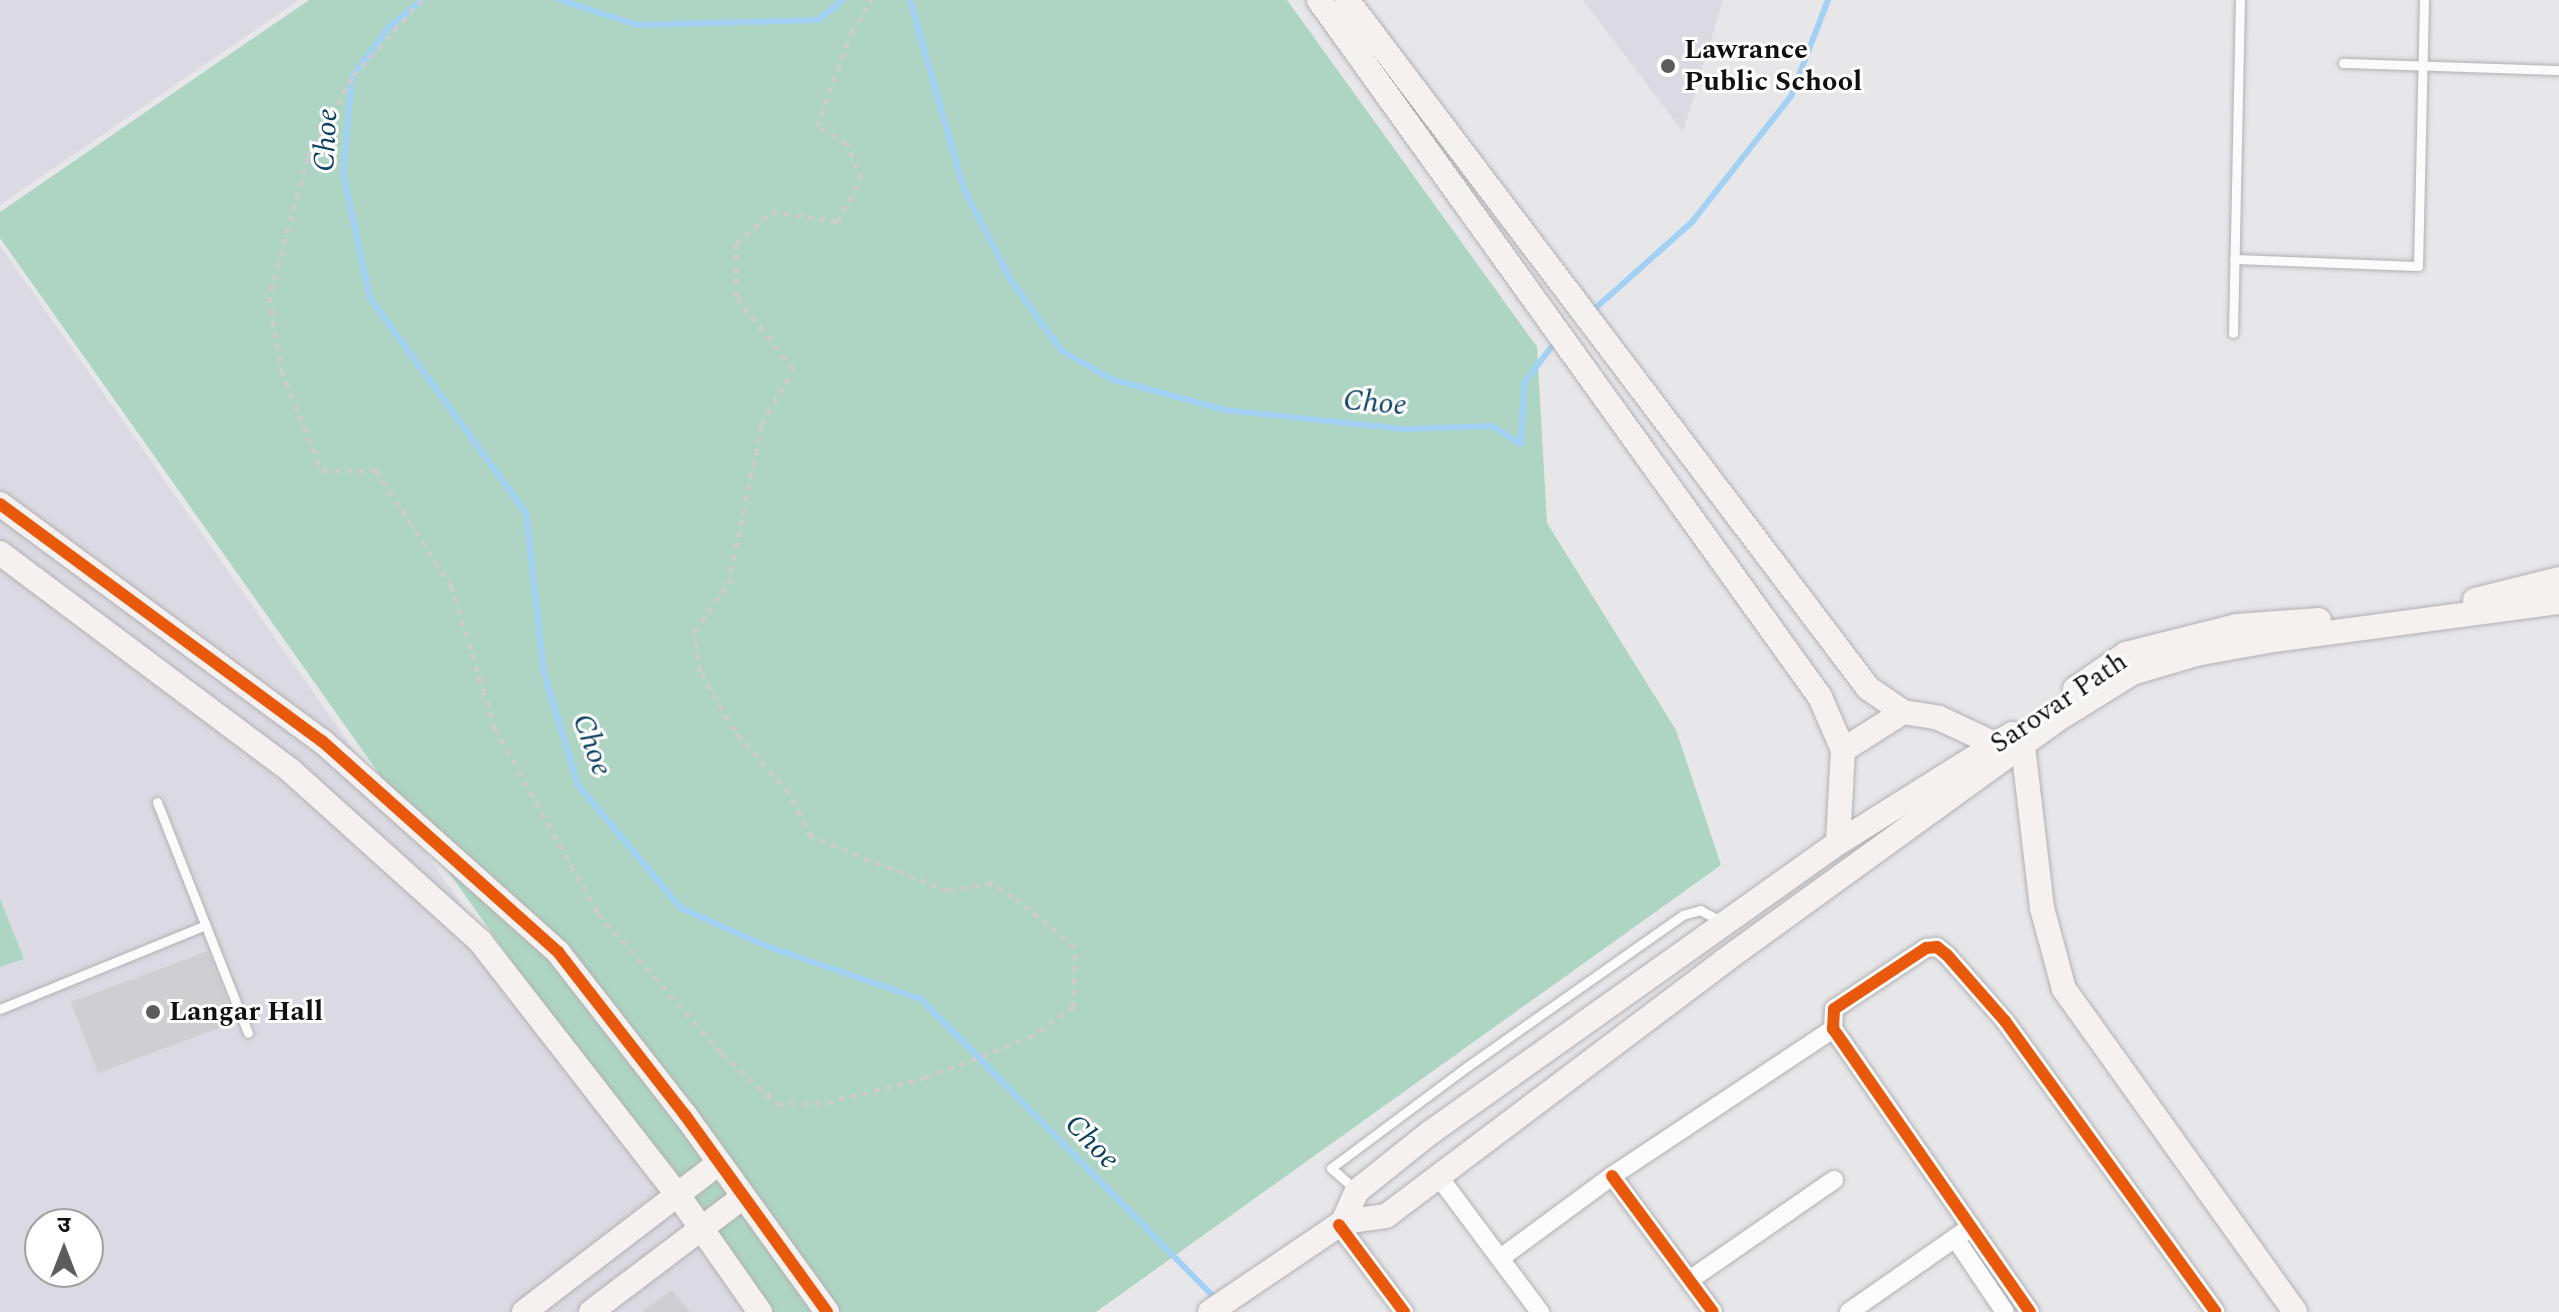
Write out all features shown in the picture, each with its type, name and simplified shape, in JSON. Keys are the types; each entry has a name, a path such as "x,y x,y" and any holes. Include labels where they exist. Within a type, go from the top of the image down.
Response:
{"main road":[{"path":"1319,0 1820,697 1843,750 1838,843"},
{"path":"1347,0 1868,688 1903,712 1939,718 1997,745"},
{"path":"1432,157 1453,140"},
{"path":"1586,372 1614,352"},
{"path":"0,504 322,741 486,884 558,952 719,1163 827,1312"},
{"path":"0,553 290,770 480,941 678,1195 760,1312"},
{"name":"Sarovar Path","path":"1357,1191 1838,843 1997,745 2126,654 2237,626 2364,616 2490,598 2559,579"},
{"path":"1210,1312 1341,1224 1386,1216 1724,961 2023,746 2132,673 2196,654 2559,602"},
{"path":"1843,750 1903,712"},
{"path":"2023,746 2042,908 2064,989 2295,1312"},
{"path":"524,1312 719,1163"},
{"path":"1341,1224 1357,1191"},
{"path":"591,1312 743,1197"},
{"path":"590,1264 613,1297"}],"street":[{"path":"2030,1312 1833,1029 1834,1009 1910,954 1937,947 2005,1021 2216,1312"},
{"path":"1502,1257 1612,1176 1833,1029"},
{"path":"1612,1176 1713,1312"},
{"path":"1439,1177 1502,1257 1540,1312"},
{"path":"1691,1279 1834,1180"},
{"path":"1341,1224 1404,1312"},
{"path":"1849,1312 1971,1227"},
{"path":"1955,1238 2005,1312"}],"lane":[{"path":"2233,333 2240,0"},
{"path":"2234,259 2418,266 2424,0"},
{"path":"2343,63 2559,70"},
{"path":"157,802 248,1033"},
{"path":"1357,1191 1331,1168 1468,1066 1683,915 1700,910 1726,924"},
{"path":"0,1009 206,925"}],"path":[{"path":"422,0 352,78 308,158 269,297 281,371 322,471 376,471 451,586 495,729 598,914 722,1054 778,1105 827,1103 926,1078 1029,1038 1073,1008 1075,948 1013,897 991,884 948,891 811,837 789,793 734,731 700,672 694,632 728,584 762,425 793,369 736,297 736,244 772,212 837,222 861,180 847,144 817,127 851,33 872,0"}],"shaded area":[{"path":"0,0 299,0 0,205"},
{"name":"Lawrance Public School","path":"1583,0 1723,0 1683,132"},
{"path":"0,246 748,1312 0,1312"}],"green space":[{"path":"309,0 1287,0 1537,347 1547,523 1676,730 1721,865 1096,1312 760,1312 0,238 0,212"},
{"path":"0,899 24,959 0,967"}],"building":[{"name":"Langar Hall","path":"208,951 235,1022 98,1073 71,1002"},
{"path":"672,1290 690,1312 641,1312"}],"waterway":[{"name":"Choe","path":"422,0 388,28 352,78 343,173 370,298 526,513 544,673 578,785 681,908 766,946 921,999 1217,1300"},
{"name":"Choe","path":"560,0 638,25 818,20 843,0"},
{"name":"Choe","path":"910,0 964,189 1010,279 1061,350 1111,379 1225,410 1404,429 1492,426 1521,444 1524,383 1556,341"},
{"name":"Choe","path":"1590,313 1692,222 1791,96 1828,0"}],"cycle path":[{"path":"0,504 322,741 558,952 685,1115 827,1312"},
{"path":"2030,1312 1833,1029 1834,1009 1926,948 1937,947 1947,955 2005,1021 2216,1312"},
{"path":"1612,1176 1713,1312"},
{"path":"1339,1225 1404,1312"}],"place":[{"name":"Lawrance Public School","path":"1668,66"},
{"name":"Langar Hall","path":"153,1012"}]}
